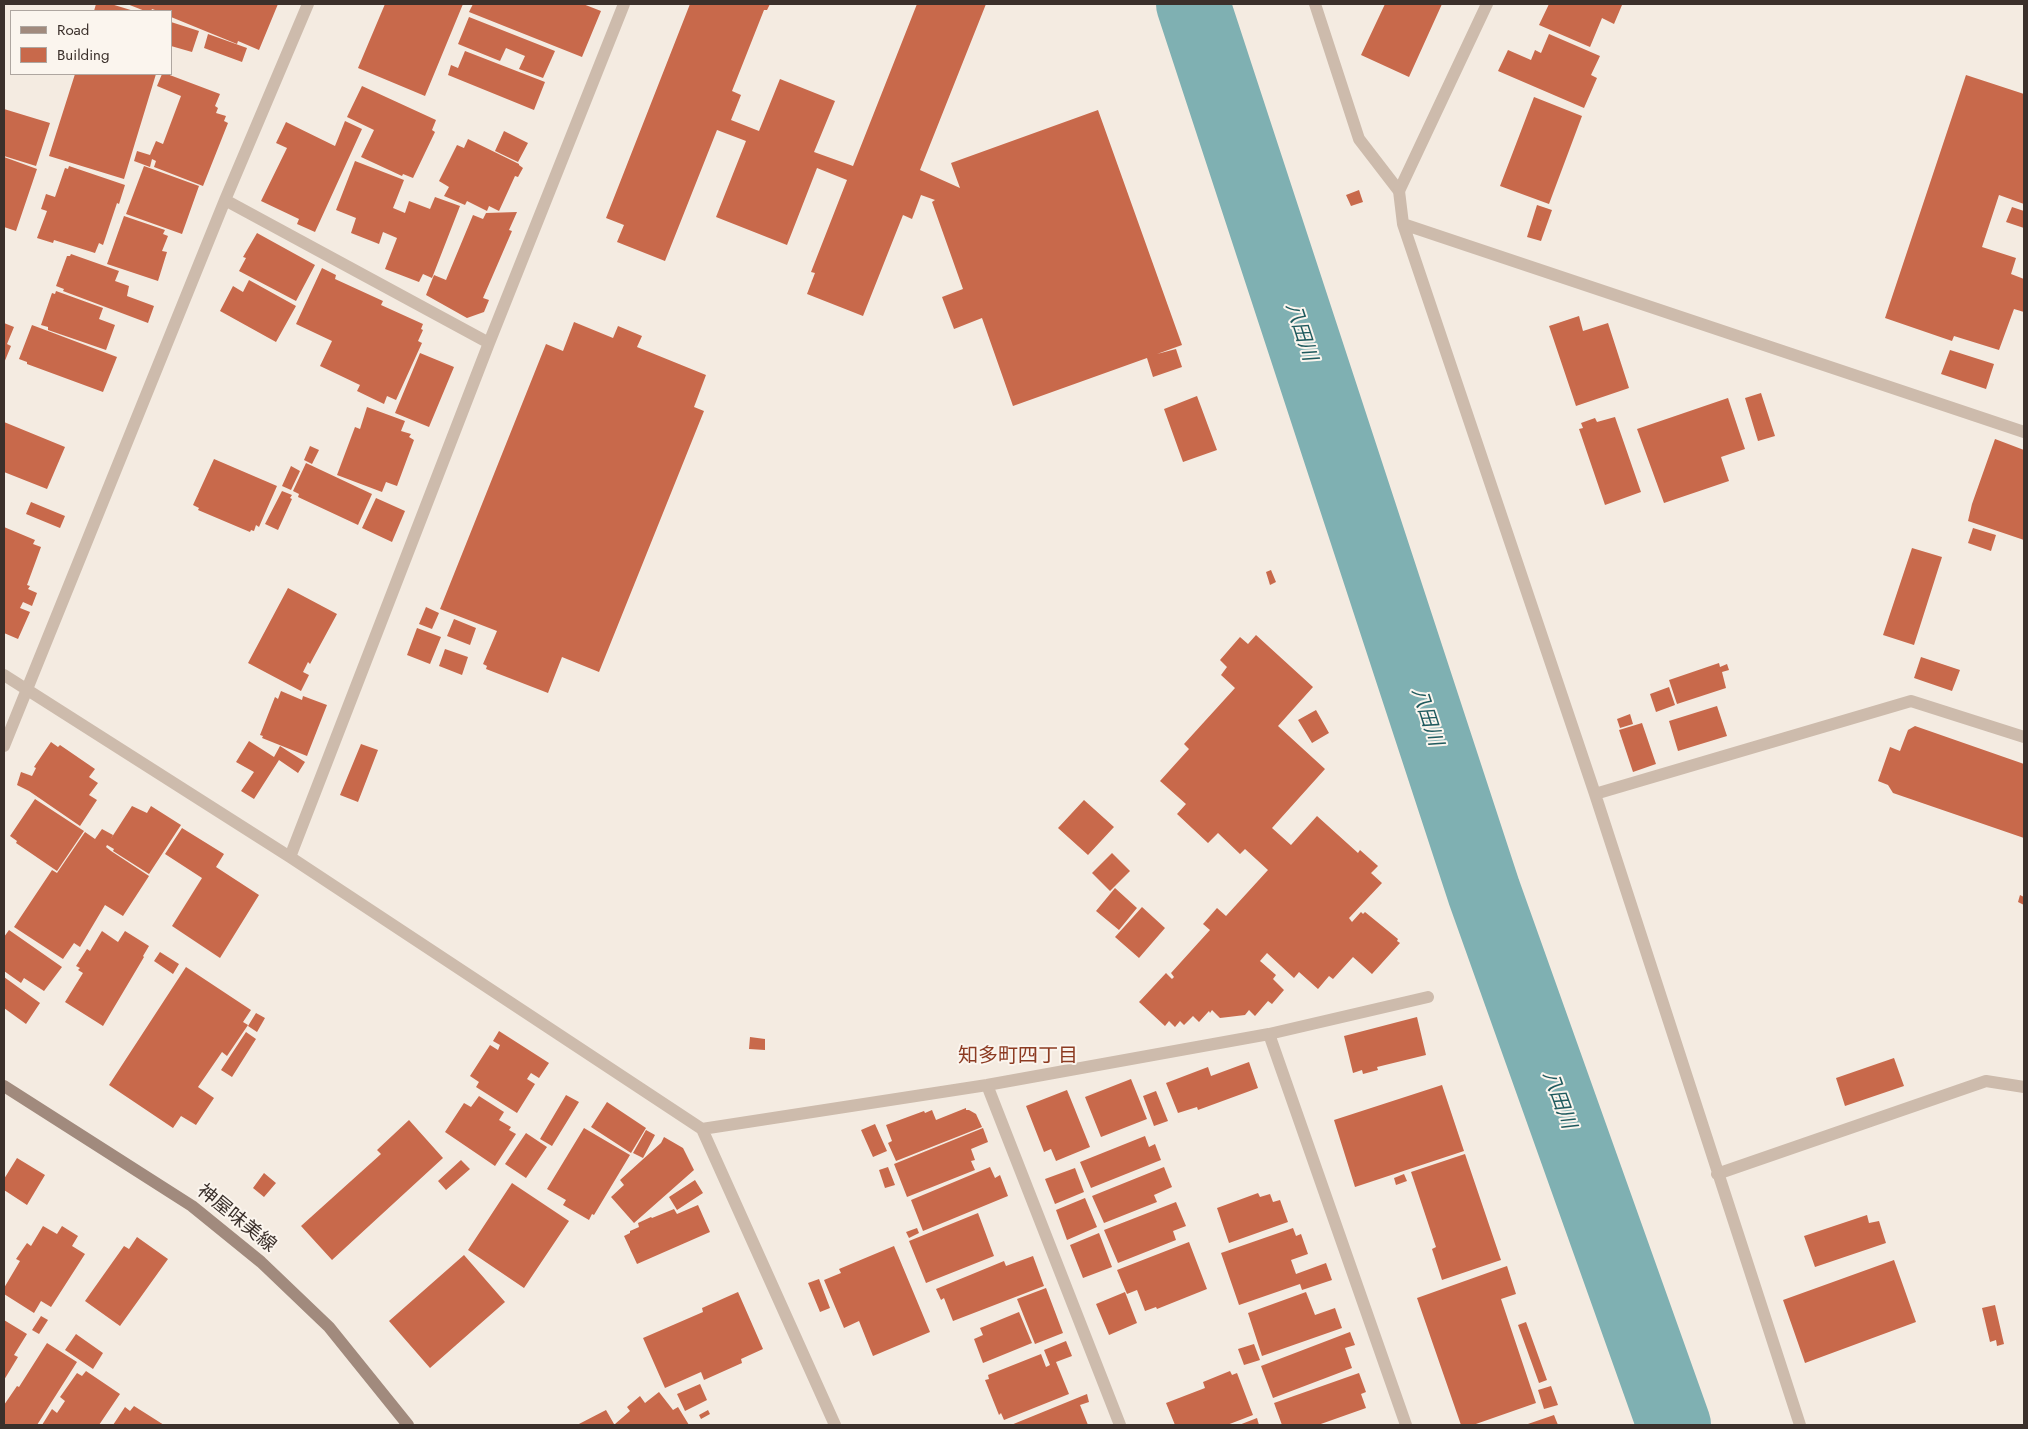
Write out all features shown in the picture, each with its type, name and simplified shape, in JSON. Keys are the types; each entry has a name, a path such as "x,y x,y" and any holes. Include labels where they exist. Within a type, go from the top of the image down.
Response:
{"main road":[{"name":"神屋味美線","path":"4,1086 192,1206 261,1262 329,1327 408,1425"}],"street":[{"path":"4,746 225,200 308,4"},
{"path":"290,857 489,343 624,4"},
{"path":"1315,4 1359,139 1399,190 1404,224 1595,794 1800,1425"},
{"path":"1399,190 1487,4"},
{"path":"225,200 489,343"},
{"path":"1404,224 2024,432"},
{"path":"4,675 290,857 702,1129 835,1425"},
{"path":"1595,794 1911,701 2024,737"},
{"path":"702,1129 987,1085 1269,1034 1428,997"},
{"path":"1269,1034 1406,1425"},
{"path":"1717,1174 1986,1081 2024,1088"},
{"path":"987,1085 1120,1425"}],"building":[{"path":"96,4 111,4 131,10 94,10"},
{"path":"127,4 278,4 259,50 238,41 237,44 172,17 172,10 142,10"},
{"path":"385,4 463,4 425,96 358,68"},
{"path":"473,4 583,4 601,11 582,57 469,12"},
{"path":"690,4 770,4 767,10 764,10 732,91 741,95 731,120 759,131 780,79 835,101 814,152 853,166 917,4 986,4 920,170 960,188 951,163 1098,110 1182,345 1157,354 1176,349 1182,367 1153,377 1147,358 1013,406 982,318 954,329 942,297 963,289 932,202 935,200 921,195 912,219 903,215 863,316 807,294 815,273 811,272 847,180 817,168 787,245 716,217 746,141 717,130 665,261 617,242 624,225 606,218"},
{"path":"1385,4 1442,4 1409,77 1361,55"},
{"path":"1549,4 1622,5 1614,24 1602,18 1590,47 1539,25"},
{"path":"469,17 555,51 543,78 519,69 525,56 506,48 500,61 458,44"},
{"path":"172,22 199,31 192,52 172,46"},
{"path":"208,34 247,48 242,62 204,48"},
{"path":"1549,34 1600,56 1591,75 1597,78 1584,108 1498,71 1508,50 1531,60 1535,50 1541,53"},
{"path":"465,51 545,82 534,110 448,75 451,65 458,68"},
{"path":"75,75 156,75 124,179 49,156"},
{"path":"162,75 170,75 220,94 215,106 218,108 216,113 226,116 224,121 228,123 203,186 154,167 156,161 152,159 150,167 134,161 137,151 150,155 156,141 163,144 181,96 157,86"},
{"path":"1966,75 2024,94 2024,204 1999,195 1982,247 2016,258 2011,274 2024,279 2024,312 2014,309 1999,350 1954,336 1952,341 1885,318"},
{"path":"362,86 436,120 432,130 435,132 413,178 403,174 402,176 361,157 374,130 347,117"},
{"path":"1534,97 1582,116 1549,204 1500,186"},
{"path":"4,109 50,123 36,166 4,156"},
{"path":"345,121 362,129 315,232 297,224 299,219 261,201 287,148 276,143 286,122 335,146"},
{"path":"504,131 528,143 518,162 495,151"},
{"path":"468,139 519,164 523,168 518,177 515,176 499,211 489,206 487,211 467,201 465,205 444,196 449,187 439,181 457,145 464,148"},
{"path":"4,157 37,169 16,231 4,227"},
{"path":"355,161 404,180 393,208 405,213 409,201 430,209 435,197 460,206 432,278 423,274 419,282 385,269 397,238 383,232 379,244 351,233 356,218 336,210"},
{"path":"69,166 125,185 103,245 99,243 95,253 54,240 53,243 37,238 47,211 41,209 46,194 55,197 65,168 68,169"},
{"path":"144,166 199,186 182,234 126,214"},
{"path":"1359,190 1363,202 1351,206 1346,195"},
{"path":"1537,205 1552,210 1541,241 1527,237"},
{"path":"2012,207 2024,211 2024,228 2006,222"},
{"path":"517,212 509,230 512,231 483,298 489,300 484,312 467,318 426,295 434,275 446,280 473,215 483,219 486,213"},
{"path":"124,216 165,230 163,234 168,236 162,251 167,252 158,281 107,264"},
{"path":"257,233 315,265 296,301 239,271 246,258 243,257"},
{"path":"71,254 119,271 115,281 129,286 127,296 154,306 148,323 63,291 64,289 56,286 67,256"},
{"path":"322,268 336,275 335,279 383,301 381,305 423,324 421,329 423,330 418,341 422,343 396,400 387,396 384,404 357,391 360,385 320,366 332,341 296,324"},
{"path":"249,280 296,306 276,342 220,311 233,286 243,292"},
{"path":"56,291 103,308 99,319 115,325 106,350 48,330 48,327 41,325 52,293 55,294"},
{"path":"1579,316 1583,331 1608,323 1629,388 1576,406 1549,326"},
{"path":"574,322 613,338 618,326 642,336 637,347 706,375 694,407 704,411 599,672 562,657 548,693 486,669 487,666 483,664 497,631 440,609 546,344 563,351"},
{"path":"4,323 14,327 7,344 11,346 4,363"},
{"path":"32,325 117,357 103,392 27,364 27,362 19,359"},
{"path":"1950,350 1994,364 1986,389 1941,374"},
{"path":"420,353 454,367 429,427 395,413"},
{"path":"1761,393 1775,436 1758,441 1745,398"},
{"path":"1197,396 1217,450 1183,462 1164,409"},
{"path":"1728,398 1745,449 1721,457 1729,481 1664,503 1637,429"},
{"path":"367,407 405,421 401,431 411,434 409,437 414,440 397,486 386,482 382,492 337,475 355,427 360,429"},
{"path":"1615,417 1641,492 1605,505 1579,429 1583,428 1581,423 1595,418 1597,422"},
{"path":"4,422 65,447 47,489 4,472"},
{"path":"1995,439 2024,450 2024,540 1968,521 1972,504"},
{"path":"310,446 319,450 312,464 304,460"},
{"path":"214,459 277,486 259,527 256,525 254,531 251,530 250,532 198,510 199,508 193,505"},
{"path":"306,463 372,494 358,525 298,497 299,494 293,491"},
{"path":"291,466 300,471 291,490 282,486"},
{"path":"282,491 292,495 290,498 292,499 278,530 265,524"},
{"path":"376,498 405,511 392,542 362,528"},
{"path":"31,502 65,516 60,528 26,514"},
{"path":"4,527 35,540 33,544 41,547 27,585 30,586 28,589 37,593 32,606 23,602 20,608 30,612 18,639 4,633"},
{"path":"1973,528 1996,535 1991,551 1968,543"},
{"path":"1912,548 1942,557 1914,645 1883,635"},
{"path":"1271,570 1276,582 1270,585 1266,572"},
{"path":"288,588 337,614 310,664 308,662 303,672 309,675 301,691 248,663"},
{"path":"426,607 439,613 432,629 419,624"},
{"path":"454,619 476,628 470,645 447,636"},
{"path":"417,628 441,637 430,664 407,655"},
{"path":"1256,635 1313,687 1278,726 1325,769 1272,828 1291,845 1317,816 1358,853 1360,850 1378,866 1371,873 1382,883 1349,918 1352,922 1361,912 1363,914 1365,912 1398,939 1397,941 1400,943 1372,974 1353,957 1333,979 1329,976 1318,989 1299,972 1294,978 1267,953 1260,961 1276,975 1273,979 1284,990 1272,1004 1268,1001 1255,1016 1249,1010 1245,1015 1220,1018 1212,1010 1199,1022 1193,1016 1184,1025 1180,1021 1175,1027 1169,1021 1165,1026 1139,1002 1166,973 1172,979 1174,977 1171,973 1210,930 1203,924 1217,908 1226,916 1268,870 1245,849 1240,854 1218,833 1208,843 1177,814 1186,804 1160,781 1189,749 1184,744 1235,688 1221,675 1227,667 1220,660 1240,637 1248,644"},
{"path":"445,649 468,657 462,675 439,666"},
{"path":"1921,657 1960,670 1952,691 1914,678"},
{"path":"1719,663 1720,667 1727,664 1729,670 1722,672 1726,688 1677,704 1669,680"},
{"path":"1669,687 1675,705 1656,712 1650,694"},
{"path":"281,691 302,700 303,696 327,705 307,756 262,738 263,736 260,735 275,697 278,699"},
{"path":"1717,706 1727,736 1678,751 1669,721"},
{"path":"1316,710 1329,733 1312,743 1298,720"},
{"path":"1630,714 1633,724 1620,728 1617,719"},
{"path":"1642,723 1656,764 1633,772 1619,730"},
{"path":"1915,726 2024,764 2024,838 1893,793 1888,785 1878,781 1890,747 1900,751 1908,730"},
{"path":"249,741 274,757 280,746 305,762 298,773 279,760 254,799 241,791 254,772 236,762"},
{"path":"51,742 58,747 60,745 95,769 89,777 98,783 89,795 97,800 80,826 29,791 17,785 21,772 32,776 36,768 34,767"},
{"path":"361,744 378,750 358,802 340,795"},
{"path":"35,799 84,831 57,871 16,843 17,841 10,836"},
{"path":"1084,800 1114,827 1088,855 1058,828"},
{"path":"132,806 147,813 151,806 181,825 149,874 113,851 114,849 107,845 106,847 111,851 149,876 123,916 105,905 80,947 74,943 63,959 14,927 52,870 57,873 85,832 95,839 102,829 113,835 110,840"},
{"path":"182,828 224,854 216,867 259,895 220,958 172,926 202,878 165,854"},
{"path":"1112,853 1130,871 1110,891 1092,873"},
{"path":"1115,888 1137,908 1119,930 1096,911"},
{"path":"2020,895 2024,897 2024,905 2018,902"},
{"path":"1142,907 1165,928 1139,958 1115,937"},
{"path":"9,930 62,967 44,991 24,978 21,983 4,971 4,937"},
{"path":"102,931 118,942 125,931 149,946 103,1026 65,1002 83,973 76,966 87,949 90,951"},
{"path":"160,952 179,964 173,974 154,961"},
{"path":"186,967 251,1010 243,1022 248,1025 227,1056 222,1052 198,1087 214,1098 196,1125 181,1116 173,1128 109,1085"},
{"path":"4,977 40,1003 26,1024 4,1008"},
{"path":"256,1013 265,1018 257,1032 248,1026"},
{"path":"1417,1017 1426,1055 1377,1067 1378,1070 1363,1074 1362,1070 1353,1073 1344,1036"},
{"path":"499,1031 549,1063 539,1078 531,1073 527,1079 535,1084 517,1113 476,1087 479,1082 470,1076 490,1045 498,1050 500,1045 493,1041"},
{"path":"246,1032 256,1039 232,1077 221,1070"},
{"path":"750,1037 765,1039 765,1050 749,1049"},
{"path":"1894,1058 1904,1086 1845,1106 1836,1078"},
{"path":"1249,1062 1258,1088 1198,1110 1197,1107 1178,1113 1166,1083 1208,1067 1211,1076"},
{"path":"1131,1079 1147,1119 1101,1137 1085,1097"},
{"path":"1442,1085 1464,1151 1355,1187 1334,1120"},
{"path":"1067,1090 1090,1147 1056,1161 1051,1149 1044,1152 1026,1106"},
{"path":"1156,1091 1168,1121 1154,1126 1143,1096"},
{"path":"566,1095 579,1102 552,1146 540,1139"},
{"path":"479,1096 504,1112 499,1120 511,1127 509,1130 516,1134 495,1166 445,1132 464,1103 471,1107"},
{"path":"607,1102 646,1128 631,1153 591,1127"},
{"path":"966,1108 966,1110 976,1114 982,1127 896,1161 888,1143 892,1141 886,1125 924,1111 925,1113 932,1110 936,1120"},
{"path":"409,1120 443,1158 332,1260 301,1226 381,1154 377,1150"},
{"path":"875,1124 887,1151 873,1157 861,1130"},
{"path":"584,1128 630,1155 594,1215 592,1214 589,1220 563,1205 566,1200 547,1189"},
{"path":"983,1128 988,1142 971,1149 975,1160 971,1161 975,1170 907,1197 894,1164"},
{"path":"646,1130 655,1135 643,1158 633,1153"},
{"path":"526,1133 547,1147 526,1178 505,1164"},
{"path":"1145,1136 1149,1147 1155,1144 1161,1160 1091,1188 1080,1162"},
{"path":"664,1137 683,1148 694,1170 634,1223 611,1197 624,1185 620,1180 661,1143"},
{"path":"1465,1154 1501,1260 1442,1280 1432,1249 1436,1247 1411,1172"},
{"path":"17,1158 45,1175 27,1205 4,1190 4,1179"},
{"path":"461,1160 470,1169 446,1190 438,1181"},
{"path":"888,1167 895,1185 885,1188 879,1170"},
{"path":"990,1167 995,1178 1000,1175 1008,1196 923,1231 911,1200"},
{"path":"1164,1167 1172,1187 1154,1195 1157,1202 1104,1223 1092,1196"},
{"path":"1075,1168 1084,1192 1055,1204 1045,1179"},
{"path":"264,1173 276,1183 264,1197 253,1188"},
{"path":"1404,1174 1407,1181 1396,1185 1394,1178"},
{"path":"695,1180 703,1193 677,1210 669,1197"},
{"path":"512,1183 569,1221 524,1288 468,1250"},
{"path":"1258,1193 1260,1197 1270,1194 1273,1202 1280,1200 1288,1222 1229,1243 1217,1208"},
{"path":"1085,1198 1097,1227 1067,1240 1056,1210"},
{"path":"1176,1202 1186,1226 1173,1231 1176,1240 1118,1263 1104,1230"},
{"path":"698,1205 710,1232 637,1264 624,1236 639,1227 638,1223 651,1217 674,1209 677,1214"},
{"path":"978,1213 994,1256 926,1283 909,1241"},
{"path":"1867,1215 1869,1223 1879,1221 1886,1243 1815,1267 1804,1236"},
{"path":"43,1226 57,1234 62,1226 78,1236 72,1246 85,1254 51,1307 41,1301 34,1313 4,1294 4,1288 20,1261 16,1259 27,1243 31,1246"},
{"path":"917,1228 919,1233 909,1238 906,1232"},
{"path":"1293,1228 1296,1236 1301,1234 1308,1254 1291,1260 1296,1274 1326,1263 1332,1280 1302,1290 1300,1284 1239,1305 1221,1253"},
{"path":"1099,1233 1112,1267 1083,1278 1070,1245"},
{"path":"137,1237 168,1259 120,1326 85,1301 124,1246 129,1249"},
{"path":"1189,1242 1207,1289 1157,1309 1156,1307 1145,1311 1137,1290 1127,1294 1117,1270"},
{"path":"894,1246 930,1332 873,1356 859,1321 844,1328 824,1280 841,1273 839,1269"},
{"path":"464,1255 505,1302 430,1368 389,1321"},
{"path":"1033,1256 1044,1286 953,1321 944,1298 941,1300 936,1289 1004,1261 1006,1266"},
{"path":"1894,1260 1916,1322 1805,1363 1783,1300"},
{"path":"1507,1266 1516,1294 1501,1299 1536,1403 1473,1425 1461,1425 1417,1298"},
{"path":"819,1279 830,1308 820,1312 808,1283"},
{"path":"1046,1288 1063,1333 1035,1344 1017,1299"},
{"path":"738,1292 763,1349 741,1359 742,1363 704,1380 701,1372 665,1388 643,1338 703,1312 702,1308"},
{"path":"1125,1292 1137,1323 1109,1335 1096,1304"},
{"path":"1306,1292 1315,1315 1335,1308 1342,1328 1262,1356 1248,1313"},
{"path":"1995,1305 2004,1344 1997,1346 1996,1340 1990,1342 1982,1308"},
{"path":"1019,1312 1032,1343 983,1363 974,1339 983,1335 980,1328"},
{"path":"41,1316 48,1320 39,1334 32,1330"},
{"path":"4,1320 27,1334 14,1355 18,1357 4,1380"},
{"path":"1526,1322 1547,1380 1539,1383 1518,1325"},
{"path":"1350,1332 1355,1345 1345,1348 1352,1368 1273,1398 1261,1366"},
{"path":"76,1334 103,1353 93,1369 65,1350"},
{"path":"1066,1341 1072,1356 1056,1362 1069,1394 1004,1420 1001,1413 999,1415 985,1380 989,1379 988,1375 1041,1354 1046,1367 1050,1365 1044,1350"},
{"path":"47,1343 77,1362 37,1425 4,1425 4,1405 17,1386 19,1387"},
{"path":"1254,1344 1260,1360 1244,1365 1238,1349"},
{"path":"86,1371 120,1394 99,1425 42,1425 52,1409 57,1413 65,1401 60,1397 77,1373 82,1376"},
{"path":"1230,1371 1232,1375 1237,1373 1253,1415 1227,1425 1175,1425 1166,1403 1205,1388 1203,1382"},
{"path":"1359,1373 1366,1392 1361,1394 1366,1408 1318,1425 1282,1425 1274,1403"},
{"path":"700,1384 707,1400 685,1411 677,1394"},
{"path":"1551,1386 1558,1405 1544,1409 1538,1390"},
{"path":"659,1392 673,1410 678,1407 689,1425 615,1425 630,1411 627,1407 640,1396 645,1403"},
{"path":"1087,1394 1089,1402 1080,1405 1088,1425 1011,1425"},
{"path":"134,1406 164,1425 113,1425 125,1407 130,1411"},
{"path":"606,1410 614,1424 577,1425"},
{"path":"708,1410 710,1414 701,1419 699,1415"},
{"path":"1554,1415 1558,1425 1525,1425"},
{"path":"1257,1418 1259,1425 1239,1425"}],"waterway":[{"name":"八田川","path":"1193,4 1484,892 1674,1425"}],"district":[{"name":"知多町四丁目","path":"1018,1057"}]}
